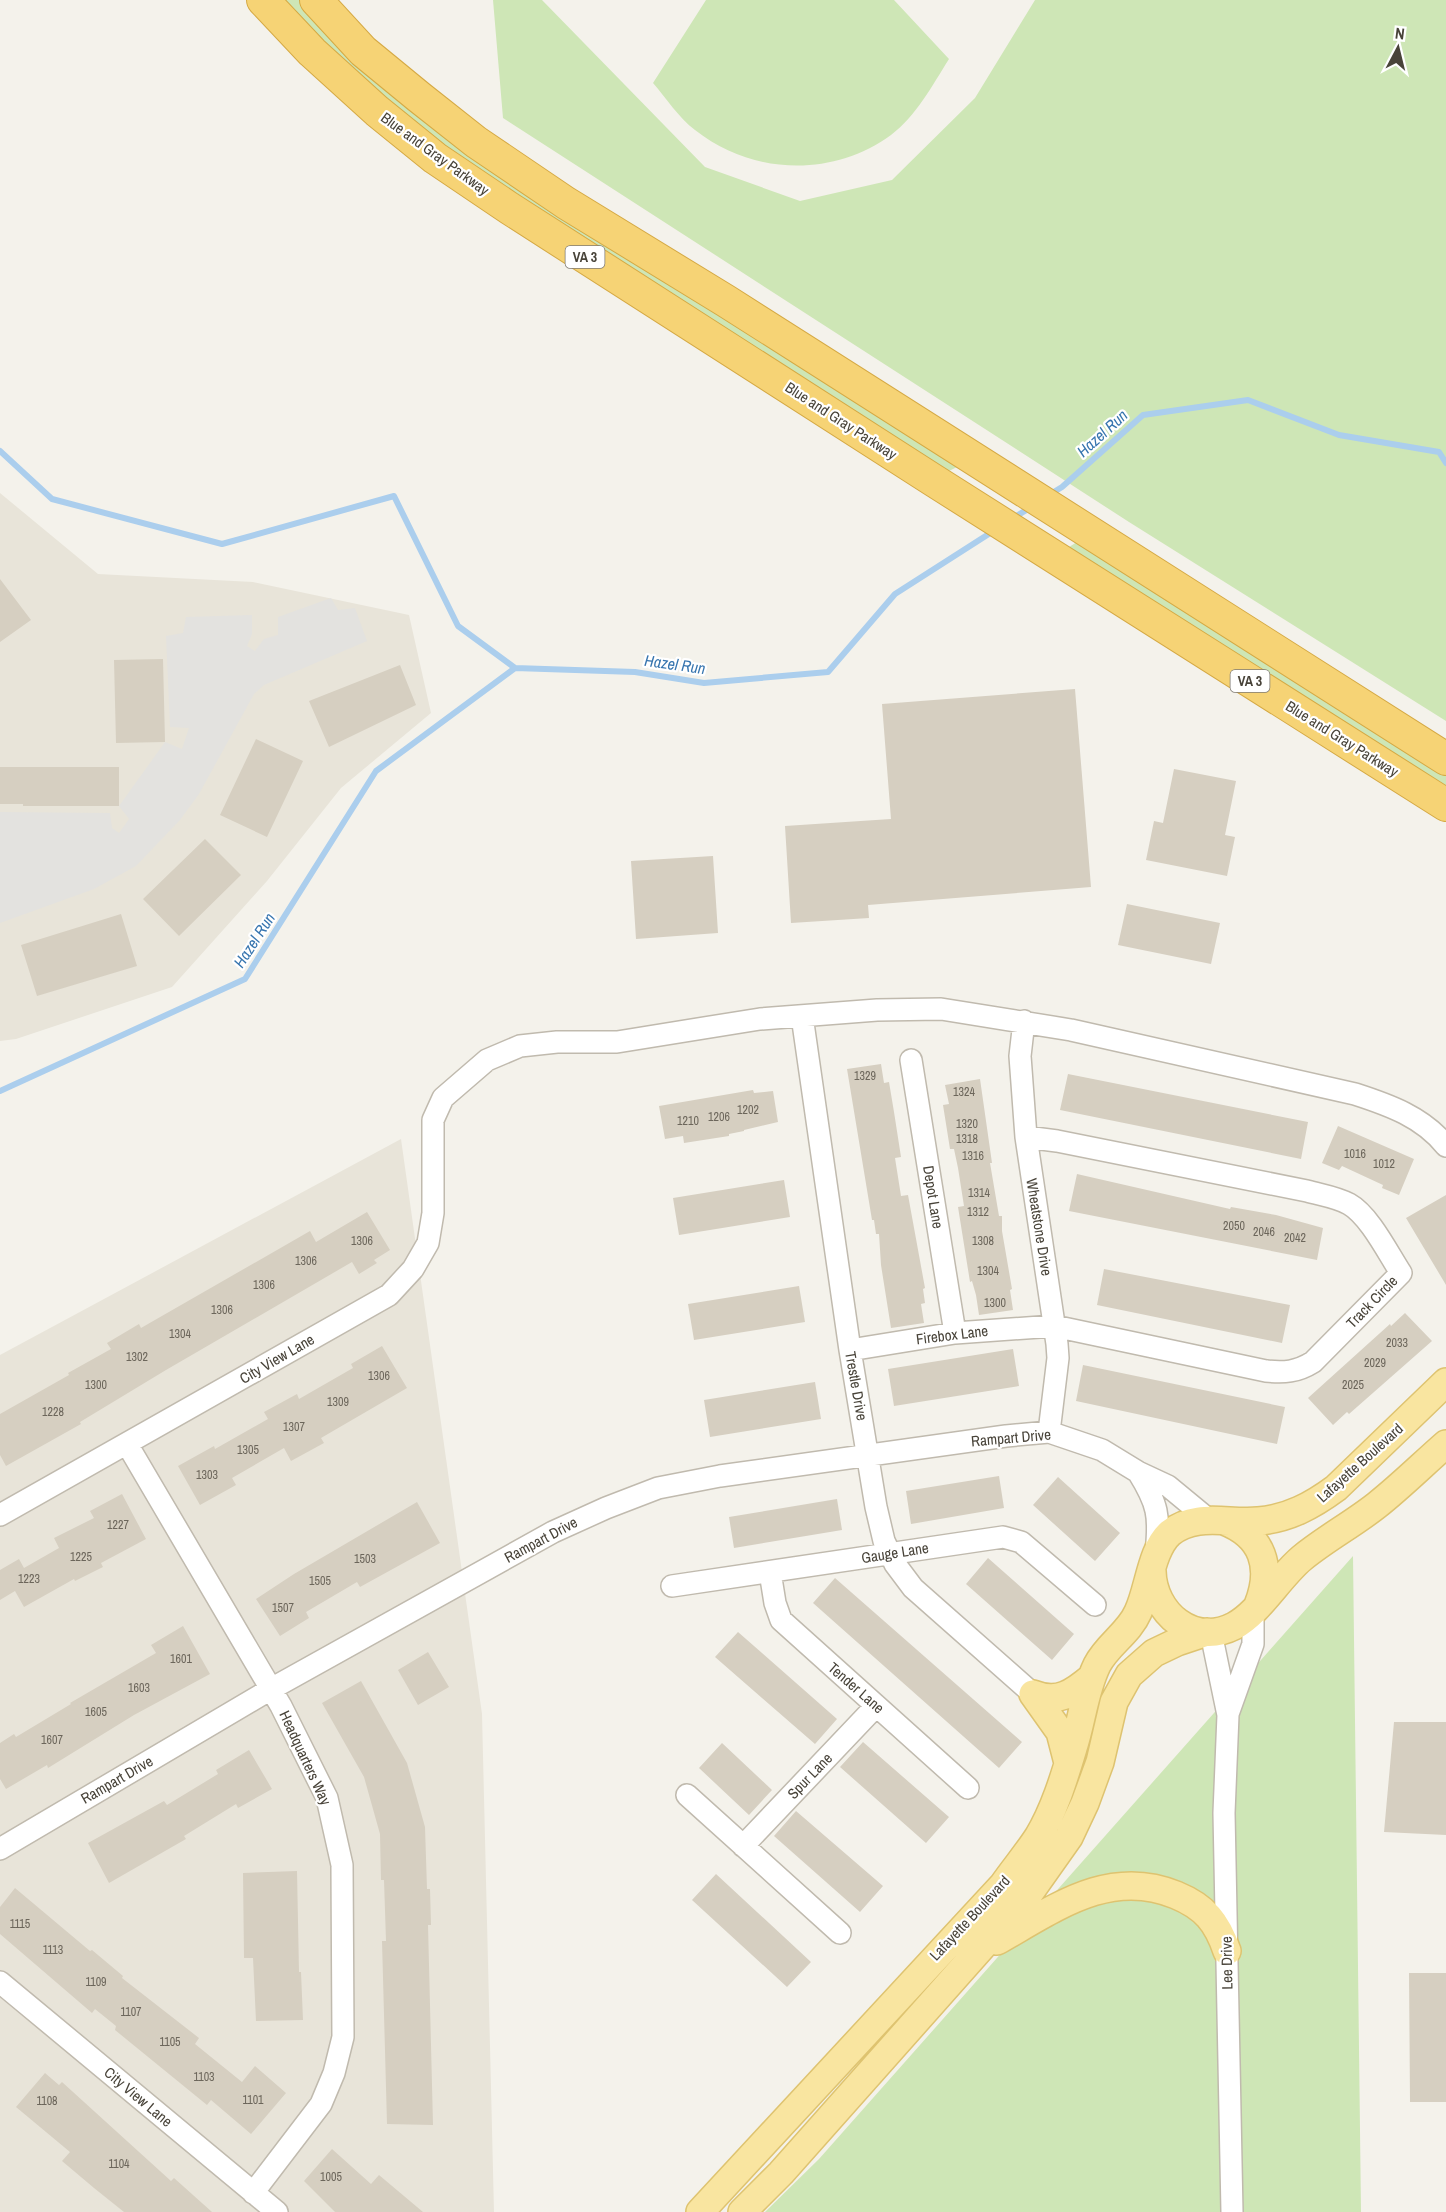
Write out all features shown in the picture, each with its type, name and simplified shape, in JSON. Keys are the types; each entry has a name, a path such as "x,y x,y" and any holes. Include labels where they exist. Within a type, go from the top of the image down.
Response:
{"highway":[{"name":"Blue and Gray Parkway","path":"263,0 312,52 369,104 435,158 933,480 1446,805"},
{"name":"VA 3","path":"316,0 363,51 419,97 476,142 566,203 726,301 1446,759"}],"main road":[{"name":"Lafayette Boulevard","path":"700,2212 918,1974 1003,1885 1037,1838 1046,1822 1068,1763 1092,1677 1106,1651 1136,1618 1154,1564 1169,1534 1191,1522 1277,1519 1316,1503 1336,1488 1446,1382"},
{"name":"Lafayette Boulevard","path":"742,2212 781,2173 1028,1895 1069,1837 1085,1803 1100,1762 1114,1702 1128,1675 1154,1653 1177,1642 1235,1626 1303,1557 1378,1504 1446,1444"},
{"path":"1216,1520 1244,1531 1260,1551 1264,1561 1266,1580 1255,1608"},
{"path":"1154,1564 1155,1594 1165,1611 1179,1624 1209,1632"},
{"path":"1033,1694 1049,1698 1064,1697 1075,1692 1092,1677"},
{"path":"1033,1694 1060,1732 1068,1763"},
{"path":"977,1952 1055,1908 1088,1893 1116,1885 1134,1884 1166,1890 1199,1907 1218,1927 1227,1951"}],"street":[{"path":"802,1016 877,1010 941,1009 1071,1030 1355,1094 1406,1113 1422,1123 1446,1146"},
{"name":"City View Lane","path":"0,1515 389,1295 413,1269 428,1243 433,1213 433,1120 443,1098 486,1060 520,1046 557,1042 617,1042 760,1019 802,1016"},
{"name":"Trestle Drive","path":"802,1016 850,1350 876,1507 884,1541 895,1564 913,1588 1033,1694"},
{"name":"Wheatstone Drive","path":"1024,1021 1020,1056 1026,1137 1058,1358 1049,1432"},
{"name":"Depot Lane","path":"911,1060 955,1333"},
{"name":"Track Circle","path":"1026,1137 1057,1141 1307,1191 1339,1200 1354,1207 1365,1217 1401,1272 1313,1362 1291,1372 1266,1371 1054,1326"},
{"name":"Firebox Lane","path":"850,1350 955,1333 1054,1326"},
{"name":"Rampart Drive","path":"0,1848 271,1689 553,1532 658,1488 720,1476 1049,1432 1102,1450 1138,1472 1168,1486 1216,1520"},
{"name":"Headquarters Way","path":"127,1444 281,1706 327,1798 342,1865 343,2037 334,2073 321,2104 253,2193"},
{"path":"1138,1472 1152,1495 1156,1508 1159,1527 1154,1564"},
{"name":"Gauge Lane","path":"672,1586 997,1537 1021,1542 1095,1605"},
{"name":"Tender Lane","path":"770,1572 775,1603 781,1620 968,1788"},
{"path":"1228,1715 1252,1644 1255,1608"},
{"path":"1209,1632 1228,1715"},
{"name":"Spur Lane","path":"743,1846 876,1706"},
{"name":"Lee Drive","path":"1228,1715 1224,1813 1232,2212"},
{"path":"687,1795 840,1933"},
{"name":"City View Lane","path":"0,1982 277,2212"}],"shaded area":[{"path":"0,493 98,574 253,582 409,615 431,713 341,788 267,881 172,987 16,1039 0,1041"},
{"path":"331,598 338,610 355,608 367,641 264,685 254,694 199,794 180,820 136,866 94,889 0,923 0,812 110,813 112,828 119,833 129,819 119,806 165,742 182,749 189,728 170,727 166,636 183,633 186,617 252,615 252,634 247,646 255,651 264,639 278,635 278,617"},
{"path":"401,1139 482,1714 494,2212 0,2212 0,1355"}],"green space":[{"path":"280,0 300,0 333,36 961,465 945,473 412,128"},
{"path":"493,0 542,0 705,167 800,201 892,180 975,98 1035,0 1446,0 1446,721 1129,522 503,118"},
{"path":"706,0 894,0 949,59 908,119 891,135 868,149 844,159 818,164 792,166 767,163 741,156 717,145 695,130 678,114 653,83"},
{"path":"1080,540 1446,771 1446,789 1066,549"},
{"path":"1353,1556 1361,2212 765,2212 819,2159"}],"building":[{"path":"0,579 31,620 0,642"},
{"path":"163,659 165,742 116,743 114,660"},
{"path":"400,665 416,705 329,747 309,701"},
{"path":"1075,689 1091,887 868,905 869,918 791,923 785,826 891,819 882,704"},
{"path":"256,739 303,761 267,837 220,815"},
{"path":"0,767 119,767 119,806 0,804"},
{"path":"1174,769 1236,781 1225,835 1235,837 1227,876 1146,860 1154,821 1163,823"},
{"path":"205,839 241,875 179,936 143,899"},
{"path":"713,856 718,933 636,939 631,861"},
{"path":"1127,904 1220,923 1211,964 1118,945"},
{"path":"121,914 137,966 37,996 21,945"},
{"path":"881,1064 884,1083 889,1082 901,1157 895,1158 901,1196 908,1195 925,1288 923,1289 925,1303 921,1304 924,1323 891,1328 881,1265 879,1234 876,1234 874,1220 872,1220 847,1069"},
{"path":"1068,1074 1308,1122 1301,1159 1060,1110"},
{"path":"980,1079 992,1163 990,1163 999,1216 1002,1216 1013,1310 979,1315 976,1295 972,1281 970,1282 958,1207 964,1206 958,1168 954,1149 950,1149 943,1105 949,1104 945,1085"},
{"path":"753,1090 754,1093 773,1091 778,1122 729,1134 729,1136 684,1143 683,1136 665,1139 659,1106"},
{"path":"1338,1126 1414,1159 1399,1195 1342,1166 1339,1170 1322,1163"},
{"path":"1077,1174 1230,1209 1231,1207 1276,1215 1323,1228 1317,1260 1069,1211"},
{"path":"784,1180 790,1217 679,1235 673,1198"},
{"path":"1446,1195 1446,1285 1406,1218"},
{"path":"367,1212 390,1250 374,1260 377,1263 359,1274 352,1262 166,1370 80,1422 81,1424 6,1466 0,1455 0,1414 111,1349 107,1343 139,1324 141,1328 310,1231 316,1242"},
{"path":"1104,1269 1290,1305 1282,1343 1097,1305"},
{"path":"799,1286 805,1322 694,1340 688,1304"},
{"path":"1405,1313 1432,1341 1349,1414 1347,1412 1333,1425 1308,1398"},
{"path":"382,1346 407,1388 321,1438 324,1443 291,1461 284,1448 232,1478 236,1485 200,1505 178,1466 214,1446 215,1449 268,1419 264,1412 297,1394 299,1399 353,1368 351,1364"},
{"path":"1013,1349 1019,1386 894,1406 888,1369"},
{"path":"1083,1365 1285,1407 1277,1444 1076,1401"},
{"path":"815,1382 821,1419 710,1437 704,1400"},
{"path":"999,1476 1004,1508 911,1524 906,1491"},
{"path":"1058,1477 1120,1533 1095,1561 1033,1505"},
{"path":"122,1494 146,1539 101,1563 103,1567 75,1581 74,1579 24,1607 15,1591 0,1600 0,1570 19,1559 24,1568 59,1548 54,1538 94,1518 90,1511"},
{"path":"837,1499 842,1530 734,1548 729,1517"},
{"path":"417,1502 440,1543 360,1587 357,1582 306,1612 309,1618 280,1636 256,1599 294,1574"},
{"path":"988,1558 1074,1634 1052,1660 966,1584"},
{"path":"835,1578 1022,1742 999,1768 813,1603"},
{"path":"183,1626 210,1674 134,1715 48,1768 47,1765 6,1789 0,1779 0,1743 14,1734 16,1737 156,1653 151,1645"},
{"path":"738,1632 837,1719 815,1744 715,1657"},
{"path":"428,1652 449,1687 418,1705 398,1670"},
{"path":"361,1681 407,1763 425,1827 431,1925 428,1925 433,2125 387,2124 382,1941 386,1941 380,1834 364,1777 322,1703"},
{"path":"1394,1722 1446,1722 1446,1835 1384,1832"},
{"path":"863,1742 949,1817 926,1843 840,1767"},
{"path":"722,1743 772,1790 749,1815 699,1768"},
{"path":"249,1750 272,1789 238,1808 236,1804 184,1836 186,1839 109,1883 88,1843 164,1801 167,1805 218,1774 216,1770"},
{"path":"796,1811 883,1886 860,1912 774,1836"},
{"path":"297,1871 299,1972 301,1972 303,2020 256,2021 253,1958 244,1958 243,1873"},
{"path":"716,1874 811,1962 787,1987 692,1900"},
{"path":"15,1888 123,1976 122,1978 199,2038 195,2044 242,2082 255,2066 286,2093 251,2134 211,2100 207,2105 115,2030 116,2026 95,2009 92,2013 0,1934 0,1907"},
{"path":"1409,1973 1446,1973 1446,2102 1410,2102"},
{"path":"45,2073 59,2085 62,2082 171,2181 174,2178 212,2212 124,2212 94,2188 62,2161 70,2152 16,2107"},
{"path":"332,2149 371,2184 379,2175 423,2212 335,2212 304,2181"}],"waterway":[{"name":"Hazel Run","path":"1049,495 1062,487 1143,415 1248,400 1339,435 1439,452 1446,463"},
{"path":"0,451 52,499 222,544 394,496 458,626 515,668"},
{"name":"Hazel Run","path":"1013,518 1033,506"},
{"name":"Hazel Run","path":"0,1091 245,979 376,771 515,668 635,672 704,683 828,672 895,594 995,530"}]}
